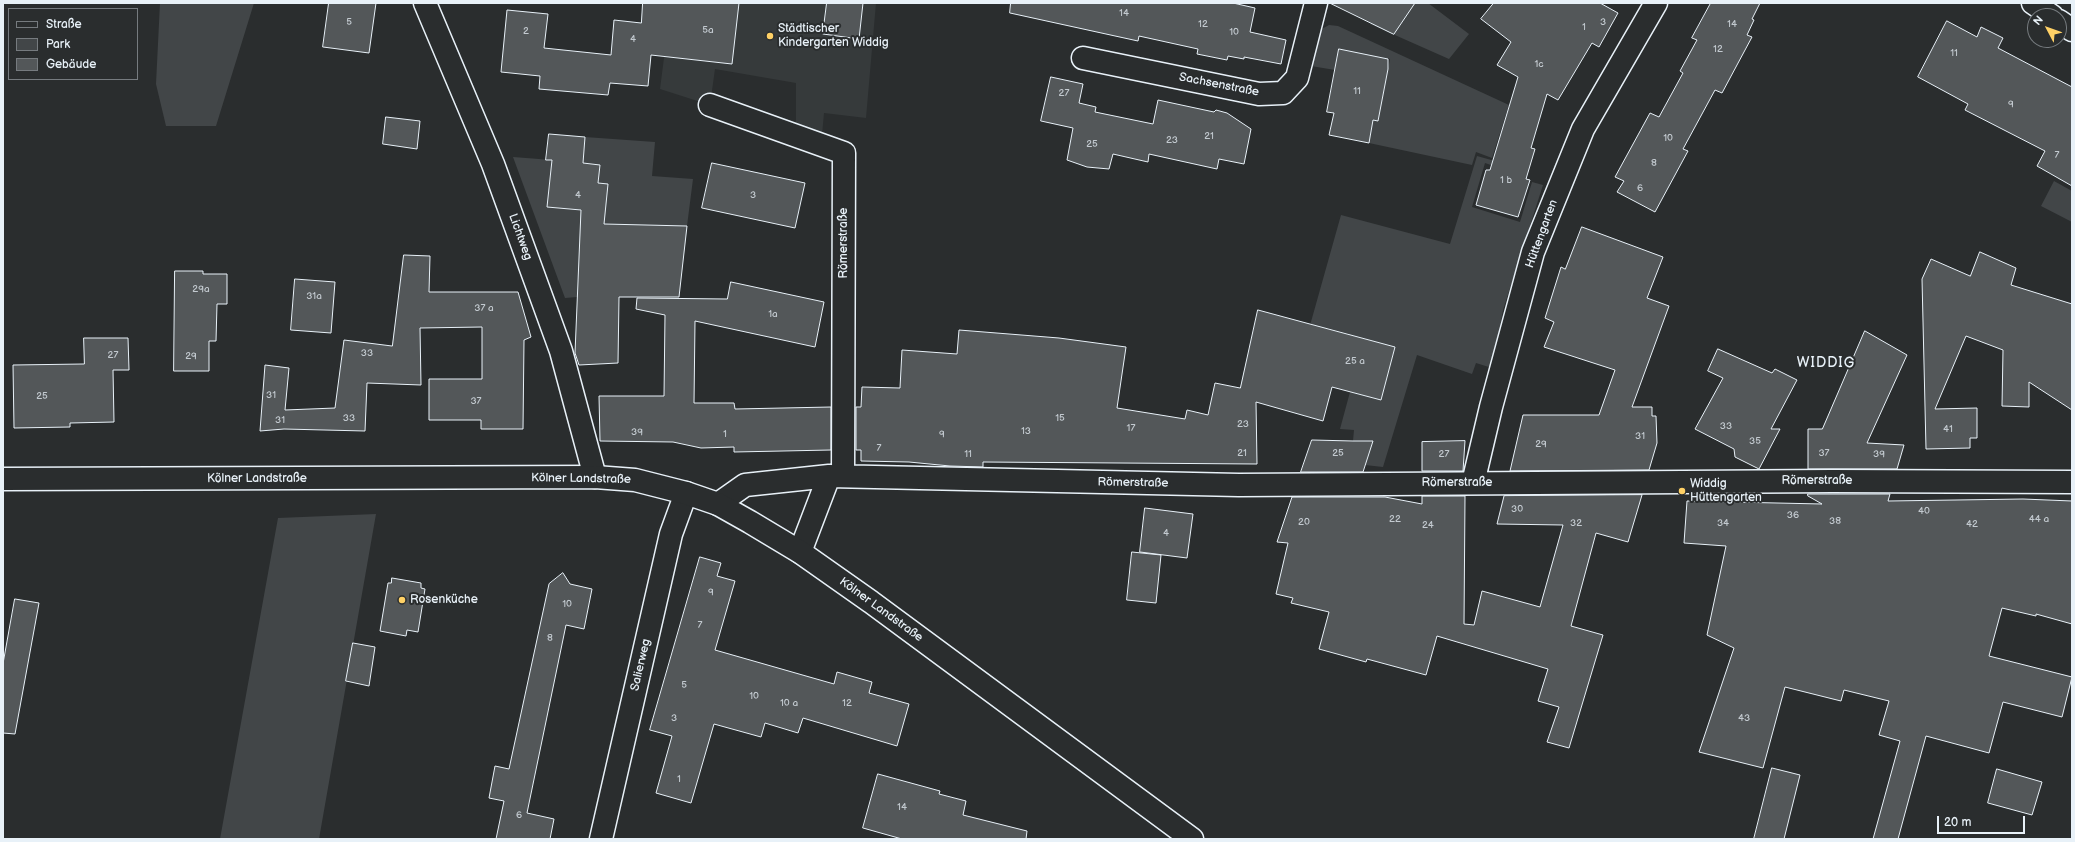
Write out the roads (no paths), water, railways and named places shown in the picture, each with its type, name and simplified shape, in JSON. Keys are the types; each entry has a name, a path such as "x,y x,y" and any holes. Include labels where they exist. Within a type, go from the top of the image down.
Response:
{"street":[{"name":"Lichtweg","path":"425,3 493,164 561,350 595,478"},
{"name":"Sachsenstraße","path":"1083,58 1259,94 1283,93 1297,78 1316,3"},
{"name":"Hüttengarten","path":"1473,483 1491,407 1533,252 1583,129 1656,3"},
{"name":"Römerstraße","path":"710,105 844,153 836,476 800,552"},
{"name":"Römerstraße","path":"718,504 744,485 836,476 1239,485 1824,481 2072,482"},
{"name":"Kölner Landstraße","path":"3,479 595,478 635,480 686,493 718,504 800,552 871,602 1192,839"},
{"name":"Salierweg","path":"600,839 671,534 686,493"}],"place":[{"name":"Städtischer Kindergarten Widdig","path":"770,36"},
{"name":"Widdig Hüttengarten","path":"1682,491"},
{"name":"Rosenküche","path":"402,600"}],"district":[{"name":"WIDDIG","path":"1826,363"}]}
